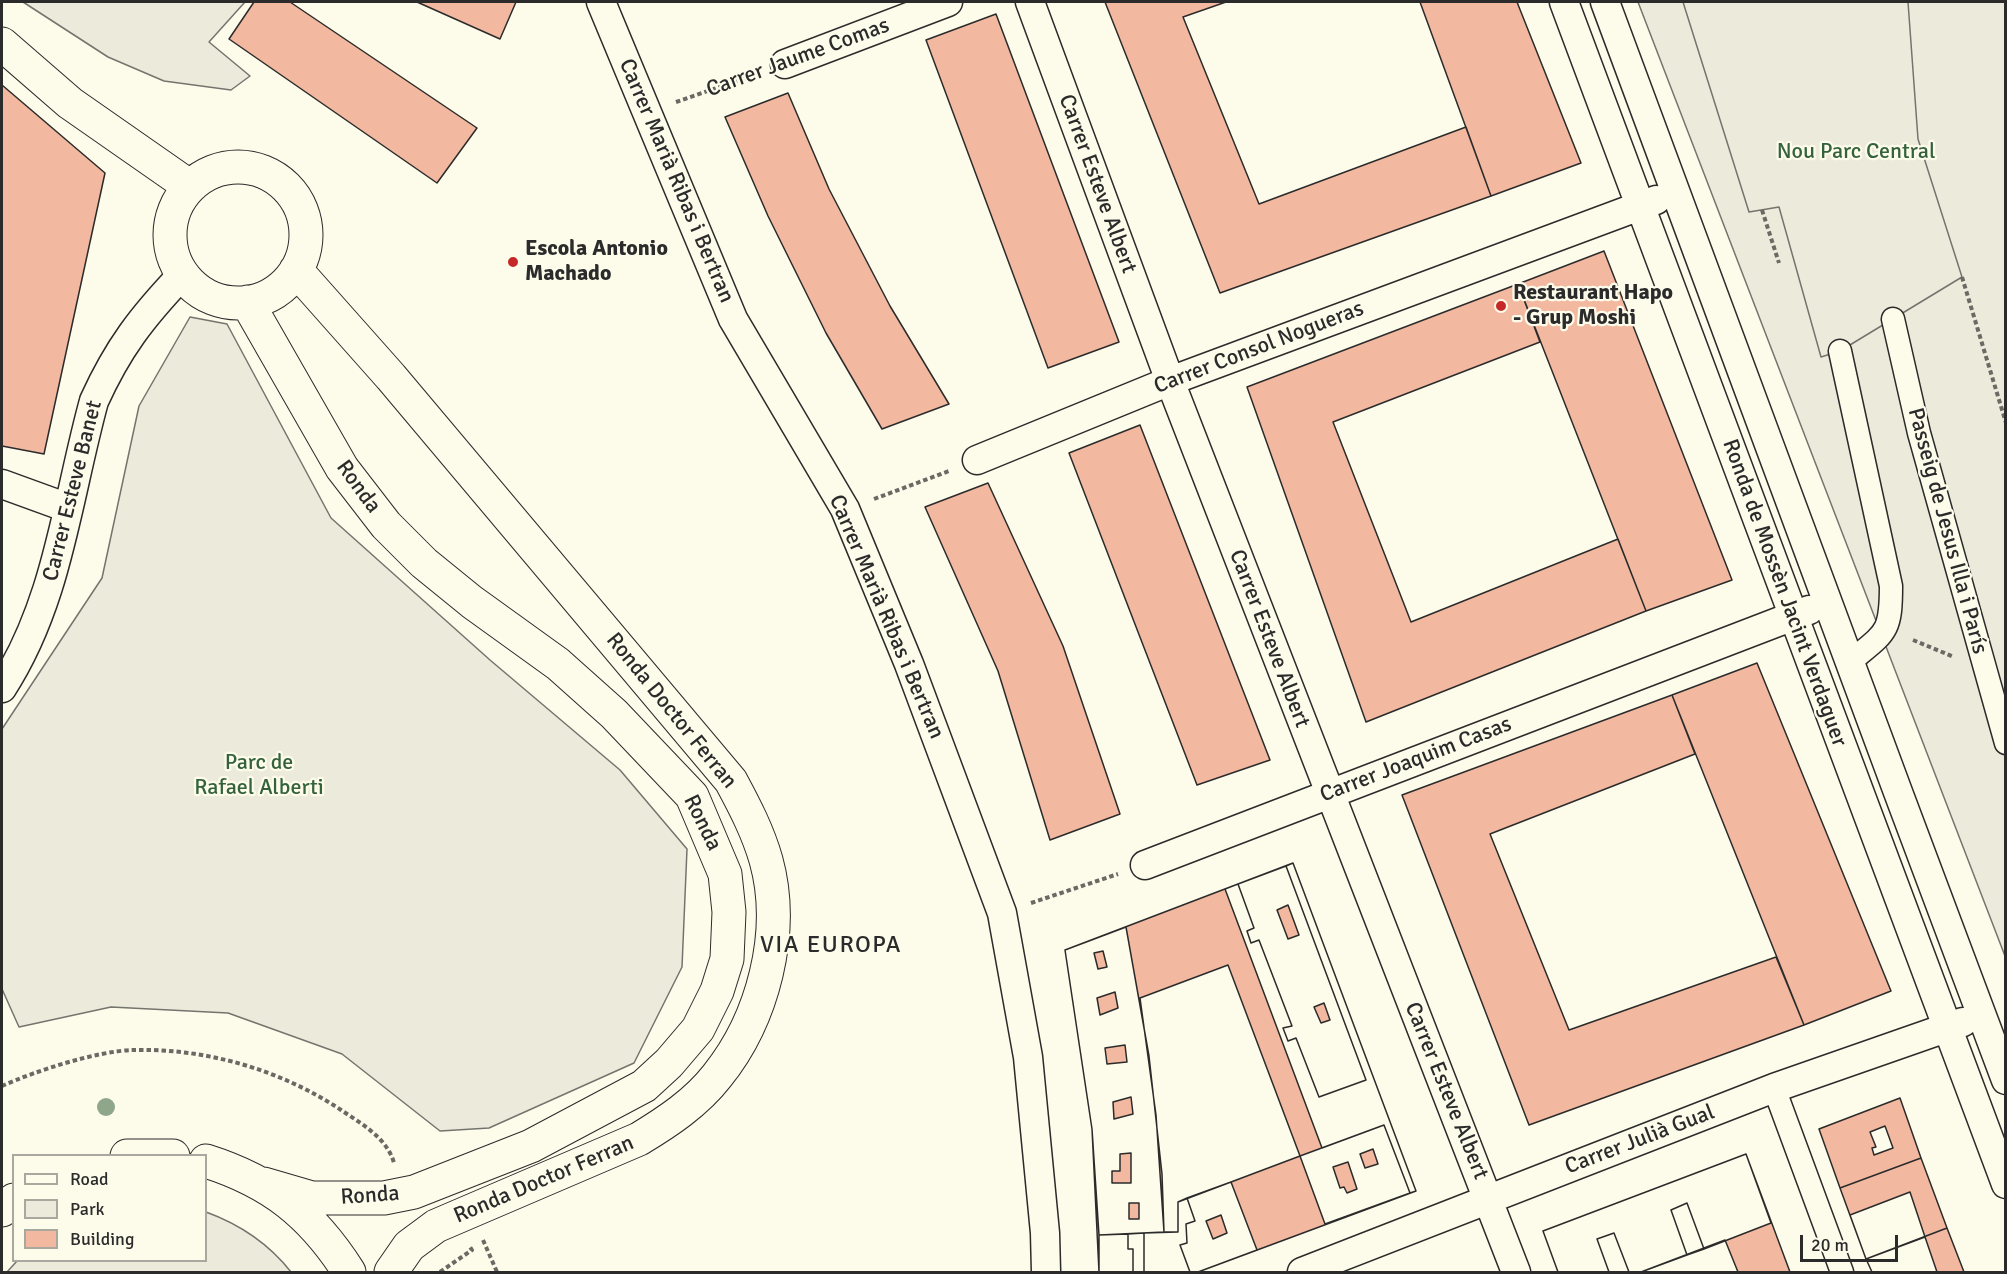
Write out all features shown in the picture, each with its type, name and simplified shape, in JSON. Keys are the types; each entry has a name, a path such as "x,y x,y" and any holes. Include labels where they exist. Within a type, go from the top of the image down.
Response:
{"street":[{"name":"Carrer Marià Ribas i Bertran","path":"601,2 733,319 845,509 909,664 1002,913 1028,1057 1046,1272"},
{"name":"Carrer Jaume Comas","path":"784,64 948,2"},
{"name":"Carrer Esteve Albert","path":"1030,2 1170,381 1328,794 1516,1272"},
{"name":"Ronda de Mossèn Jacint Verdaguer","path":"1564,2 1792,617 2006,1184"},
{"name":"Ronda de Mossèn Jacint Verdaguer","path":"1605,2 1781,483 1829,602 2006,1080"},
{"path":"2,44 70,104 189,186"},
{"path":"227,166 251,167 272,175 290,190 303,211 307,235 304,255 296,270 287,282 275,291 247,302 232,304 201,293 182,275 171,247 171,220 177,204 189,186 212,171 227,166"},
{"name":"Carrer Consol Nogueras","path":"977,460 1170,381 1675,192"},
{"name":"Ronda Doctor Ferran","path":"296,270 391,377 725,774 755,825 767,862 772,904 767,972 758,1005 729,1059 716,1077 691,1103 667,1122 639,1139 436,1226 410,1246 391,1272"},
{"name":"Carrer Esteve Banet","path":"2,688 20,660 44,606 94,401 107,371 142,317 182,275"},
{"name":"Ronda","path":"247,302 342,468 386,525 424,562 464,595 558,664 614,714 692,796 725,874 729,912 727,959 717,991 698,1029 669,1063 644,1086 531,1146 414,1192 384,1198 312,1198 264,1184"},
{"name":"Passeig de Jesus Illa i París","path":"1893,319 1919,433 2006,742"},
{"path":"1840,351 1891,586 1891,612 1884,633 1851,661"},
{"path":"2,484 68,508"},
{"name":"Carrer Joaquim Casas","path":"1145,865 1829,602"},
{"name":"Carrer Julià Gual","path":"1308,1272 1488,1198 1774,1088 1982,1017"},
{"path":"1774,1088 1842,1272"},
{"path":"207,1161 264,1184 299,1209 328,1240 349,1272"}],"path":[{"name":"Carrer Jaume Comas","path":"647,112 784,64"},
{"path":"1762,210 1779,263"},
{"path":"1962,277 2006,423"},
{"path":"845,509 977,460"},
{"path":"1913,640 1964,661"},
{"path":"1002,913 1145,865"},
{"path":"2,1086 27,1075 132,1050 196,1055 227,1061 264,1070 323,1098 373,1132 391,1154 396,1171"},
{"path":"440,1272 472,1250 467,1241"}],"green space":[{"path":"23,2 245,2 209,42 250,76 231,90 164,81 108,57"},
{"name":"Nou Parc Central","path":"1638,2 2005,2 2005,956"},
{"name":"Parc de Rafael Alberti","path":"190,317 227,324 331,518 490,660 620,770 687,849 682,967 634,1063 489,1128 440,1131 342,1054 228,1013 111,1007 19,1027 2,989 2,729 102,578 139,406"},
{"path":"207,1212 230,1222 253,1236 273,1252 291,1272 7,1272 16,1262 207,1262"}],"shaded area":[{"path":"1683,2 1908,2 1918,139 1962,277 1840,351 1821,357 1779,207 1749,212"}],"building":[{"path":"254,2 290,2 477,128 437,183 229,39"},
{"path":"417,2 516,2 500,39"},
{"path":"1105,2 1226,2 1183,17 1259,204 1466,127 1491,196 1220,293"},
{"path":"1420,2 1517,2 1581,163 1491,196"},
{"path":"996,14 1119,342 1048,368 926,40"},
{"path":"2,85 105,173 44,454 2,446"},
{"path":"788,93 829,189 890,306 949,404 882,429 826,333 768,216 725,117"},
{"path":"1604,251 1732,580 1646,611 1518,284"},
{"path":"1518,284 1540,342 1333,422 1411,622 1618,539 1646,611 1366,722 1247,387"},
{"path":"1140,425 1270,760 1197,785 1069,453"},
{"path":"988,483 1063,646 1120,814 1050,840 998,671 925,507"},
{"path":"1757,663 1891,991 1804,1025 1672,695"},
{"path":"1672,695 1695,754 1490,834 1569,1030 1776,957 1804,1025 1529,1125 1402,795"},
{"path":"1293,863 1416,1191 1198,1272 1099,1272 1092,1129 1065,950","holes":["1228,965 1300,1156 1178,1202 1178,1232 1164,1232 1156,1115 1140,998"]},
{"path":"1293,863 1416,1191 1410,1193 1384,1125 1322,1148 1225,889 1238,884 1254,928 1247,931 1251,943 1259,940 1292,1026 1283,1028 1288,1041 1296,1038 1319,1097 1366,1080 1286,866"},
{"path":"1286,866 1366,1080 1319,1097 1296,1038 1288,1041 1283,1028 1292,1026 1259,940 1251,943 1247,931 1254,928 1238,884"},
{"path":"1288,905 1299,935 1288,939 1277,910"},
{"path":"1126,927 1149,1056 1162,1174 1164,1232 1099,1235 1092,1129 1065,950"},
{"path":"1103,951 1107,967 1098,969 1094,953"},
{"path":"1115,992 1118,1008 1100,1015 1097,998"},
{"path":"1324,1003 1330,1020 1321,1023 1314,1007"},
{"path":"1125,1045 1127,1062 1107,1064 1105,1048"},
{"path":"1131,1097 1133,1114 1114,1119 1113,1102"},
{"path":"1900,1098 1921,1158 1840,1188 1819,1129"},
{"path":"1384,1125 1410,1193 1325,1224 1300,1156"},
{"path":"1885,1126 1893,1148 1874,1155 1872,1148 1876,1147 1870,1132"},
{"path":"1373,1149 1378,1164 1365,1168 1360,1154"},
{"path":"1131,1153 1131,1183 1112,1183 1112,1171 1120,1171 1120,1154"},
{"path":"1746,1154 1790,1272 1738,1272 1725,1240 1641,1272 1558,1272 1543,1231"},
{"path":"1746,1154 1771,1223 1704,1249 1687,1203 1671,1210 1687,1255 1641,1272 1629,1272 1614,1233 1597,1239 1609,1272 1558,1272 1543,1231"},
{"path":"1921,1158 1947,1228 1866,1259 1840,1188"},
{"path":"1348,1162 1357,1189 1347,1193 1344,1187 1340,1188 1333,1167"},
{"path":"1231,1182 1257,1250 1198,1272 1190,1272 1180,1245 1187,1243 1186,1224 1195,1221 1187,1198"},
{"path":"1910,1192 1925,1237 1866,1259 1850,1215"},
{"path":"1187,1198 1195,1221 1186,1224 1187,1243 1180,1245 1190,1272 1144,1272 1144,1233 1178,1232 1178,1202"},
{"path":"1129,1203 1139,1203 1139,1219 1129,1219"},
{"path":"1687,1203 1704,1249 1687,1255 1671,1210"},
{"path":"1221,1215 1227,1233 1213,1239 1206,1221"},
{"path":"1947,1228 1964,1272 1872,1272 1866,1259"},
{"path":"1144,1233 1144,1272 1133,1272 1133,1249 1128,1249 1128,1234"},
{"path":"1614,1233 1629,1272 1609,1272 1597,1239"},
{"path":"1128,1234 1128,1249 1133,1249 1133,1272 1099,1272 1099,1235"},
{"path":"1925,1237 1937,1272 1872,1272 1866,1259"}],"place":[{"name":"Escola Antonio Machado","path":"513,262"},
{"name":"Restaurant Hapo - Grup Moshi","path":"1501,306"}],"district":[{"name":"VIA EUROPA","path":"831,946"}]}
